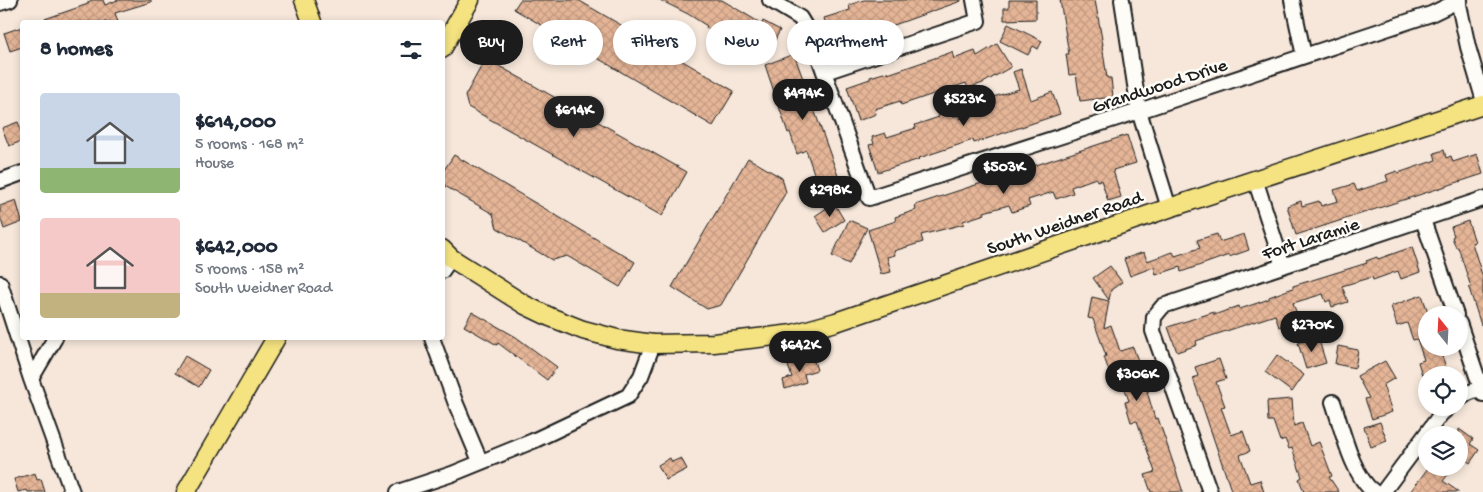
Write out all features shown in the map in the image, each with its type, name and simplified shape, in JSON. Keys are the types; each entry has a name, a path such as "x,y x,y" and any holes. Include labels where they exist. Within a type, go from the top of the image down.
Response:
{"main road":[{"path":"304,0 311,20"},
{"path":"445,44 470,0"},
{"name":"South Weidner Road","path":"445,259 525,305 550,317 583,330 617,339 653,344 714,343 793,334 836,322 1169,208 1483,105"},
{"path":"186,492 275,340"}],"street":[{"path":"0,3 10,0"},
{"path":"770,0 795,14 805,24 825,72 978,21 974,0"},
{"path":"1122,0 1139,111 1169,208"},
{"path":"1292,0 1304,56"},
{"path":"1459,0 1468,47 1483,98"},
{"name":"Grandwood Drive","path":"825,72 869,198 1431,14 1459,0"},
{"path":"0,181 20,174"},
{"path":"1255,180 1283,266"},
{"name":"Fort Laramie","path":"1210,492 1153,331 1154,317 1162,306 1483,199"},
{"path":"1423,220 1453,306"},
{"path":"0,283 31,379 72,492"},
{"path":"31,379 54,340"},
{"path":"433,340 456,404 480,461"},
{"path":"398,492 452,474 533,441 628,396 641,376 653,344"},
{"path":"1468,350 1482,391 1468,393"},
{"path":"1333,402 1357,471 1366,486 1374,492"},
{"path":"1383,492 1440,416"}],"building":[{"path":"103,0 105,5 118,0 151,0 151,2 115,13 117,20 42,20 88,4 88,2"},
{"path":"520,0 578,0 613,20 613,65 689,65 734,91 713,126 603,61 603,20 533,20 514,9"},
{"path":"660,0 722,0 755,20 706,20 706,25"},
{"path":"864,0 961,0 904,21 825,20 824,18 850,10 849,5"},
{"path":"1009,0 1036,0 1036,19 1004,20 1004,8 1009,8"},
{"path":"1060,0 1095,0 1107,78 1111,78 1113,97 1080,101 1076,74 1069,75 1066,54 1069,54"},
{"path":"1008,24 1042,41 1038,49 1033,46 1028,55 1000,41"},
{"path":"20,28 20,48 10,51 4,33"},
{"path":"997,44 1011,67 983,83 968,88 966,83 901,105 900,101 875,109 876,114 858,121 847,87 870,79 870,77 887,72 888,74 952,52 954,59 975,51 977,56"},
{"path":"787,57 787,65 798,65 842,187 818,195 813,180 816,179 806,150 797,154 765,65 777,65 777,60"},
{"path":"482,65 497,65 687,172 662,216 468,107 465,96"},
{"path":"1021,69 1031,100 1052,92 1060,114 974,143 973,140 878,172 869,145 874,144 872,137 885,133 887,137 916,128 915,125 951,111 953,117 958,115 959,119 990,109 987,99 1019,89 1013,72"},
{"path":"18,122 20,142 9,146 2,128"},
{"path":"1127,135 1136,163 1113,170 1121,197 1108,201 1101,180 1097,181 1096,178 1071,187 1073,193 1056,199 1053,192 1028,200 1030,206 1012,212 1009,205 984,212 985,214 963,221 964,224 921,235 923,242 894,251 895,255 887,257 891,272 881,274 868,230 896,221 895,217 916,210 915,205"},
{"path":"1444,150 1446,158 1451,156 1453,162 1477,154 1483,174 1296,235 1287,206 1301,201 1302,206 1319,201 1321,206 1338,201 1334,190 1354,184 1357,191 1388,181 1386,175 1397,171 1398,173 1436,160 1434,153"},
{"path":"454,155 635,262 620,287 567,256 552,260 497,228 493,214 445,186 445,168"},
{"path":"748,158 782,178 786,192 721,305 707,309 672,287"},
{"path":"16,200 20,223 4,229 0,217 0,206"},
{"path":"834,203 844,220 825,232 815,216"},
{"path":"849,220 867,228 849,264 832,256"},
{"path":"1468,221 1475,242 1472,243 1483,278 1483,324 1481,325 1458,247 1456,248 1452,237 1454,236 1451,227"},
{"path":"1217,234 1220,242 1244,234 1249,250 1181,272 1180,267 1156,275 1154,267 1130,276 1124,259 1144,252 1147,261 1173,252 1175,256 1200,248 1197,240"},
{"path":"1412,247 1420,272 1401,279 1398,271 1373,280 1372,277 1342,286 1348,302 1332,307 1330,300 1326,302 1323,294 1293,303 1299,320 1279,327 1275,315 1196,341 1197,345 1177,352 1168,327 1214,312 1214,315 1239,306 1240,309 1269,299 1269,297 1293,288 1293,286"},
{"path":"1110,266 1122,282 1111,290 1109,300 1093,278"},
{"path":"1422,295 1426,306 1418,306 1418,342 1417,339 1413,340 1407,323 1397,326 1391,306"},
{"path":"1092,297 1109,301 1104,328 1111,325 1120,351 1133,347 1149,391 1147,391 1155,419 1158,418 1183,492 1151,492 1145,475 1155,472 1137,421 1131,422 1125,402 1129,401 1120,374 1111,377 1093,319 1088,318"},
{"path":"472,312 516,337 557,367 547,380 498,343 497,345 464,326"},
{"path":"1318,337 1326,363 1306,369 1298,343"},
{"path":"1338,346 1358,350 1355,368 1335,364"},
{"path":"1277,355 1304,375 1292,392 1265,372"},
{"path":"185,356 209,370 199,387 175,373"},
{"path":"1423,356 1442,356 1446,366 1419,366 1418,362 1424,360"},
{"path":"813,358 817,370 804,374 806,382 785,389 783,380 792,377 788,366"},
{"path":"1219,359 1226,379 1216,382 1225,406 1221,407 1231,435 1243,431 1250,451 1240,455 1250,483 1260,480 1264,492 1230,492 1231,490 1193,378 1198,376 1195,367"},
{"path":"1385,361 1395,378 1383,385 1392,412 1372,419 1365,399 1369,398 1357,376"},
{"path":"1292,399 1294,426 1302,423 1310,446 1319,442 1332,476 1329,477 1339,492 1304,492 1299,479 1302,477 1292,448 1289,449 1285,439 1280,441 1273,421 1268,421 1267,401"},
{"path":"1380,422 1387,441 1371,447 1364,427"},
{"path":"1468,435 1473,439 1470,444 1479,450 1470,463 1468,462"},
{"path":"670,458 672,462 681,458 687,469 666,480 658,465"},
{"path":"35,473 37,480 41,479 45,492 28,492 27,490 18,492 14,479"},
{"path":"1422,476 1447,476 1443,481 1459,492 1410,492"}]}
